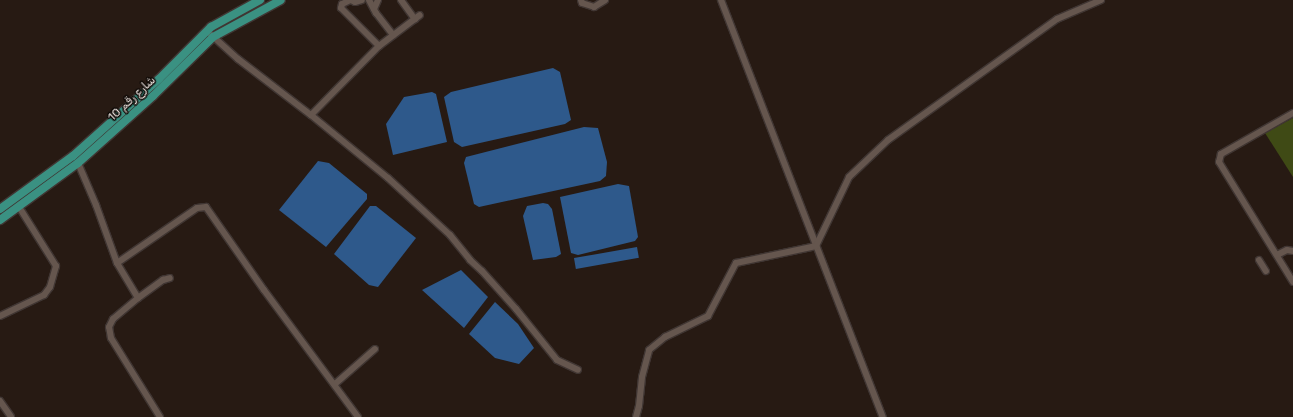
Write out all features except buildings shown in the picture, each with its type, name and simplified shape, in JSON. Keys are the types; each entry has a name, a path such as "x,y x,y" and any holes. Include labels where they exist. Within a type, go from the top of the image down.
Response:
{"main road":[{"name":"شارع رقم 10","path":"0,220 78,163 153,96 223,20 260,0"},
{"name":"شارع رقم 10","path":"0,209 74,156 210,34 281,0"}],"street":[{"path":"362,0 355,2 351,0 342,4 341,8 379,46"},
{"path":"369,0 393,35"},
{"path":"374,9 378,0"},
{"path":"311,115 379,46 417,17 401,0"},
{"path":"581,0 582,3 594,7 605,0"},
{"path":"721,0 883,417"},
{"path":"816,246 849,177 888,140 1057,19 1101,0"},
{"path":"210,34 238,59 311,115 388,178 450,235 470,260 482,271 516,309 557,360 578,370"},
{"path":"1293,113 1221,154 1219,159 1220,164 1293,282"},
{"path":"78,163 96,205 117,263 138,298"},
{"path":"0,316 44,295 50,287 56,266 19,206"},
{"path":"117,263 197,208 206,207 264,290 358,417"},
{"path":"636,417 639,406 642,377 649,350 665,337 708,316 736,263 816,246"},
{"path":"1277,255 1287,250 1293,251"},
{"path":"1259,260 1266,271"},
{"path":"1286,271 1293,267"},
{"path":"160,417 111,338 109,327 113,319 138,298 163,280 170,278"},
{"path":"335,384 375,348"},
{"path":"0,401 11,417"}],"green space":[{"path":"1293,118 1293,177 1265,133"}],"water":[{"path":"553,68 560,72 571,120 565,124 462,147 454,142 444,97 451,92"},
{"path":"432,92 436,94 447,142 393,155 386,124 404,97"},
{"path":"584,127 598,128 607,162 606,176 600,181 479,207 474,204 464,163 466,157"},
{"path":"318,161 329,163 367,194 367,199 326,247 279,210"},
{"path":"618,184 629,186 638,237 635,241 578,255 571,253 560,197"},
{"path":"543,203 548,204 552,209 561,254 556,257 533,260 523,216 527,206"},
{"path":"370,206 376,206 416,238 378,287 369,285 334,254"},
{"path":"637,247 639,258 576,269 574,258"},
{"path":"461,270 488,297 464,328 422,290"},
{"path":"495,302 518,324 534,348 519,364 495,358 469,334"}]}
